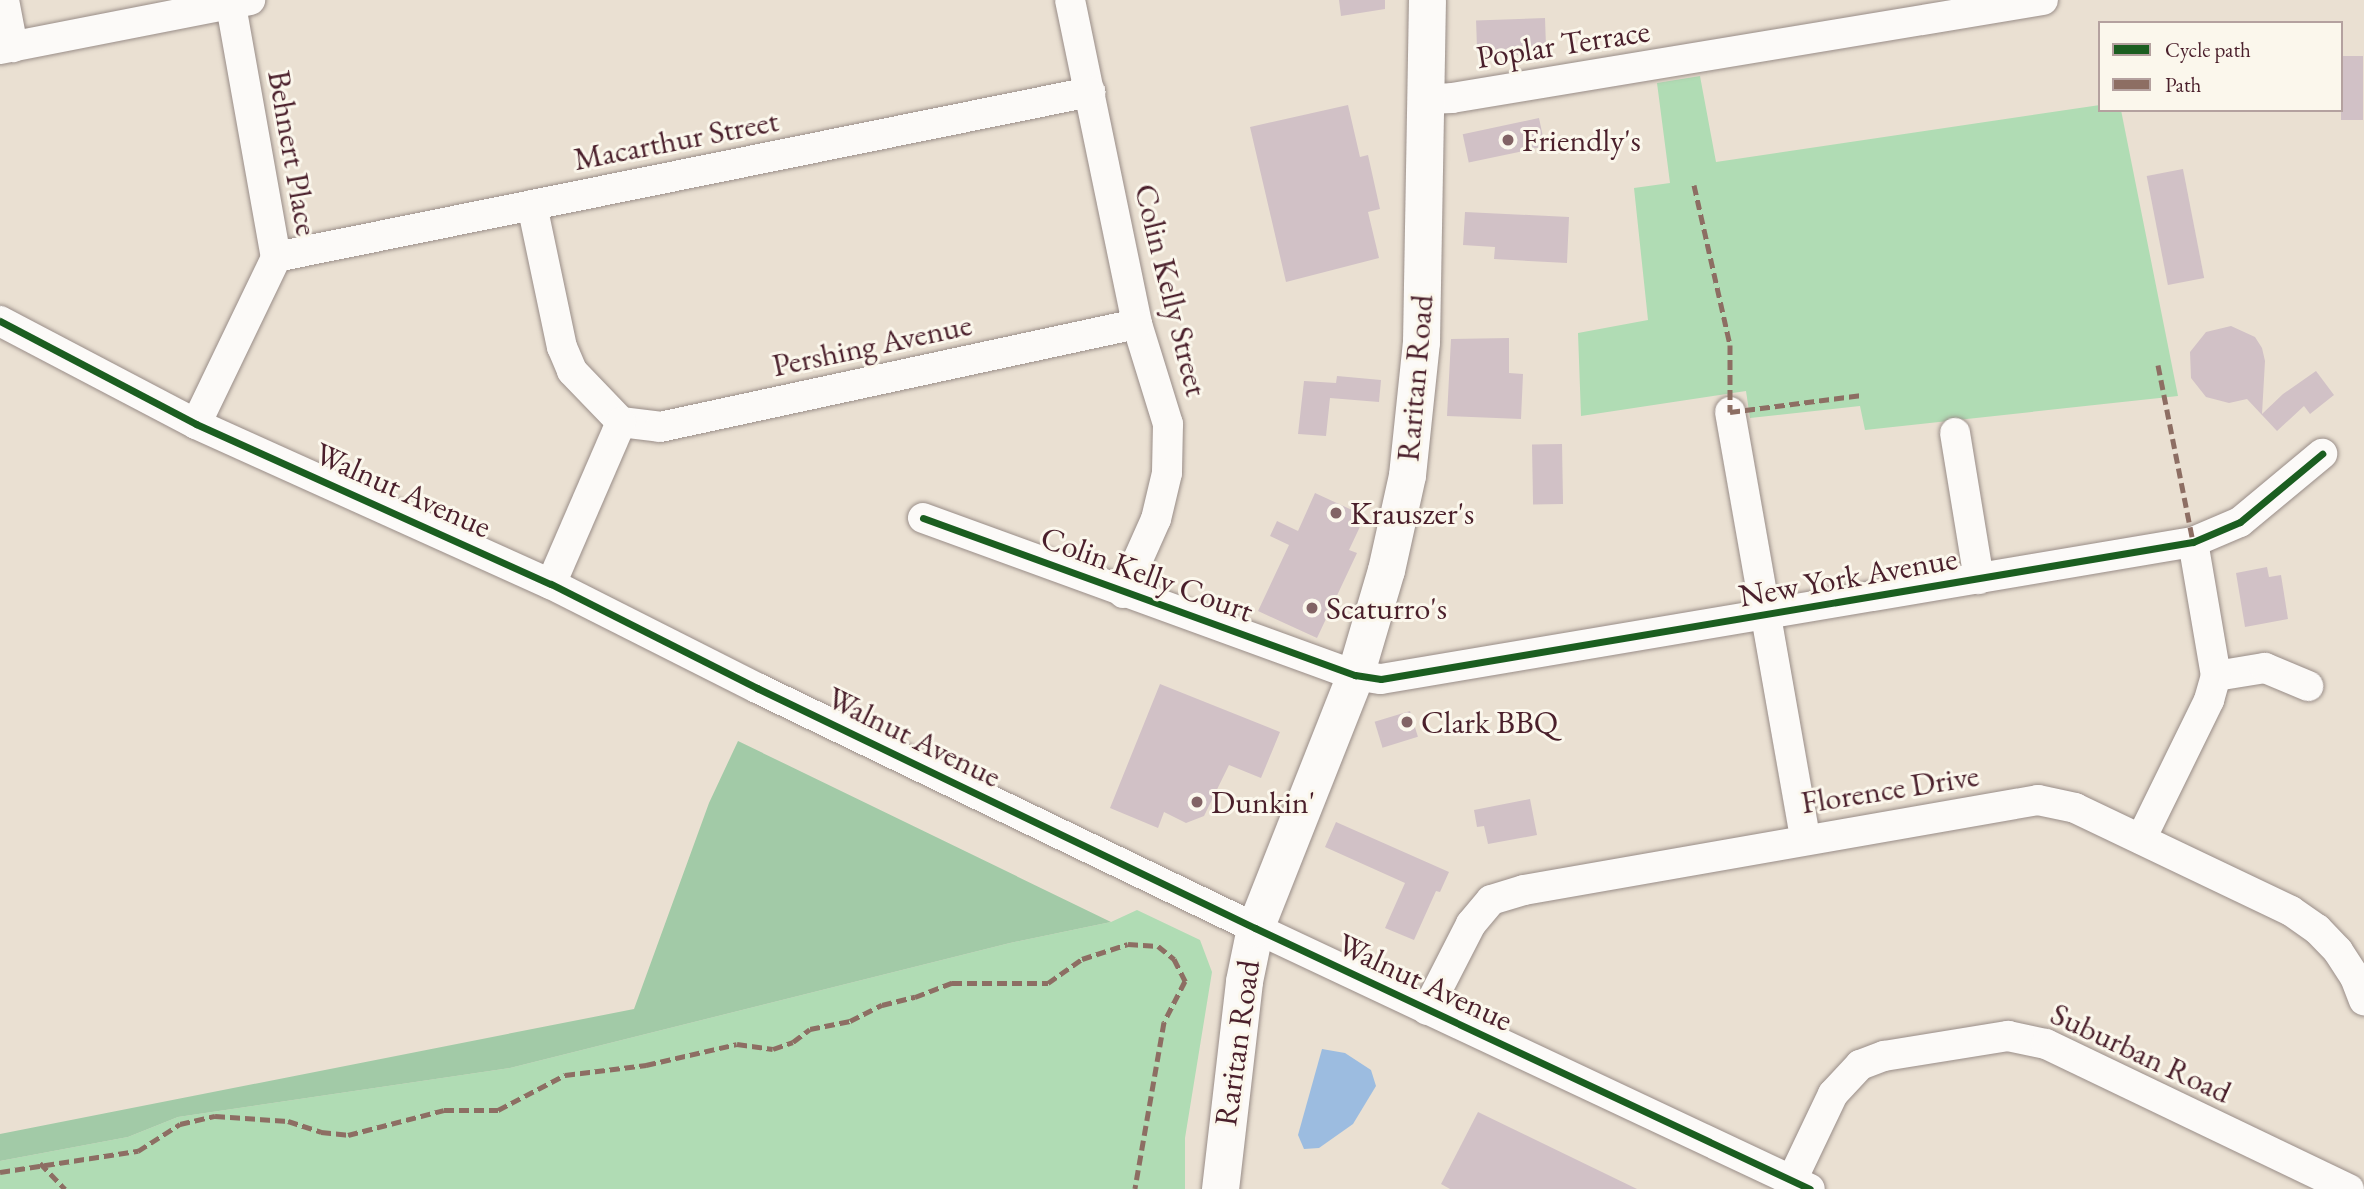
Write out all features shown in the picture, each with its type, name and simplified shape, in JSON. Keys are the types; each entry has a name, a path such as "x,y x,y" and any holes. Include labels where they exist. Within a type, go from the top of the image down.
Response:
{"main road":[{"name":"Raritan Road","path":"1220,1189 1244,981 1255,928 1355,675 1398,521 1413,433 1421,342 1427,0"}],"street":[{"path":"4,0 7,48 237,1"},
{"name":"Colin Kelly Street","path":"1070,0 1137,324 1168,425 1167,473 1156,519 1123,593"},
{"name":"Poplar Terrace","path":"1427,99 1452,98 2043,0"},
{"name":"Behnert Place","path":"196,424 275,257 237,1"},
{"name":"Macarthur Street","path":"275,257 1090,92"},
{"path":"532,205 562,347 572,371 621,422 551,584"},
{"name":"Walnut Avenue","path":"0,321 196,424 551,584 757,688 1255,928 1801,1184"},
{"name":"Pershing Avenue","path":"621,422 660,427 1137,324"},
{"path":"1730,412 1768,616 1805,839"},
{"path":"1955,433 1979,579"},
{"name":"New York Avenue","path":"1355,675 1394,678 2193,542 2240,522 2322,454"},
{"name":"Colin Kelly Court","path":"923,518 1123,593 1355,675"},
{"path":"2141,839 2209,700 2216,676 2193,542"},
{"path":"2216,676 2265,668 2308,686"},
{"name":"Florence Drive","path":"1427,1010 1471,924 1491,900 1524,890 2038,800 2075,808 2304,920 2338,951 2351,970 2364,1000"},
{"name":"Suburban Road","path":"1801,1184 1833,1094 1860,1065 1884,1056 2008,1036 2046,1044 2349,1189"}],"green space":[{"path":"1700,76 1716,162 2098,105 2098,112 2121,112 2178,396 1865,430 1860,406 1750,418 1746,391 1581,416 1578,333 1648,320 1634,188 1670,183 1657,83"},
{"path":"738,741 1111,922 1010,943 510,1068 178,1117 128,1137 0,1161 0,1134 634,1009 709,803"},
{"path":"1137,910 1200,940 1212,972 1185,1138 1185,1189 0,1189 0,1161 128,1137 178,1117 510,1068 1010,943 1111,922"}],"water":[{"path":"1322,1049 1345,1053 1371,1070 1376,1086 1353,1124 1319,1148 1304,1149 1298,1135"}],"building":[{"path":"1339,0 1385,0 1385,9 1341,16"},
{"path":"1545,18 1546,54 1477,56 1476,20"},
{"path":"2343,56 2363,56 2363,120 2341,120"},
{"path":"1348,105 1360,157 1368,155 1380,209 1368,212 1379,258 1286,282 1250,127"},
{"path":"1539,118 1545,146 1469,163 1463,134"},
{"path":"2183,169 2204,278 2168,285 2147,176"},
{"path":"1465,212 1569,217 1567,263 1494,259 1495,247 1463,245"},
{"path":"2231,326 2255,337 2262,348 2265,361 2262,414 2283,394 2316,371 2334,395 2310,414 2304,406 2277,431 2247,399 2229,403 2206,397 2191,378 2190,352 2206,332"},
{"path":"1509,338 1509,373 1523,374 1521,419 1447,416 1451,339"},
{"path":"1337,376 1381,380 1379,402 1330,398 1326,436 1298,434 1304,381 1336,383"},
{"path":"1562,444 1563,504 1533,505 1532,445"},
{"path":"1315,493 1365,516 1349,550 1357,553 1317,638 1258,611 1289,545 1270,536 1277,521 1298,531"},
{"path":"2267,567 2269,577 2281,575 2288,619 2245,627 2236,573"},
{"path":"1160,684 1280,732 1261,778 1229,765 1204,816 1186,823 1164,812 1158,828 1110,808"},
{"path":"1410,711 1418,737 1383,748 1375,722"},
{"path":"1530,799 1537,835 1488,844 1484,826 1477,827 1474,810"},
{"path":"1336,822 1449,872 1440,892 1436,891 1414,940 1385,928 1405,883 1325,847"},
{"path":"1478,1112 1637,1189 1450,1189 1441,1184"}],"marked path":[{"path":"1694,185 1730,345 1730,412 1862,395"},
{"path":"2158,365 2193,542"},
{"path":"0,1172 138,1151 180,1124 215,1116 288,1121 321,1132 348,1135 444,1110 498,1110 565,1075 646,1065 737,1044 773,1049 793,1042 810,1029 850,1021 882,1005 915,997 952,983 1048,983 1082,959 1128,944 1158,946 1174,959 1185,981 1164,1022 1135,1189"},
{"path":"40,1163 65,1189"}],"cycle path":[{"path":"0,321 196,424 551,584 757,688 1255,928 1810,1189"},
{"path":"923,518 1355,675 1381,679 2193,542 2240,522 2322,454"}],"place":[{"name":"Friendly's","path":"1508,140"},
{"name":"Krauszer's","path":"1336,513"},
{"name":"Scaturro's","path":"1312,608"},
{"name":"Clark BBQ","path":"1407,722"},
{"name":"Dunkin'","path":"1197,802"}]}
